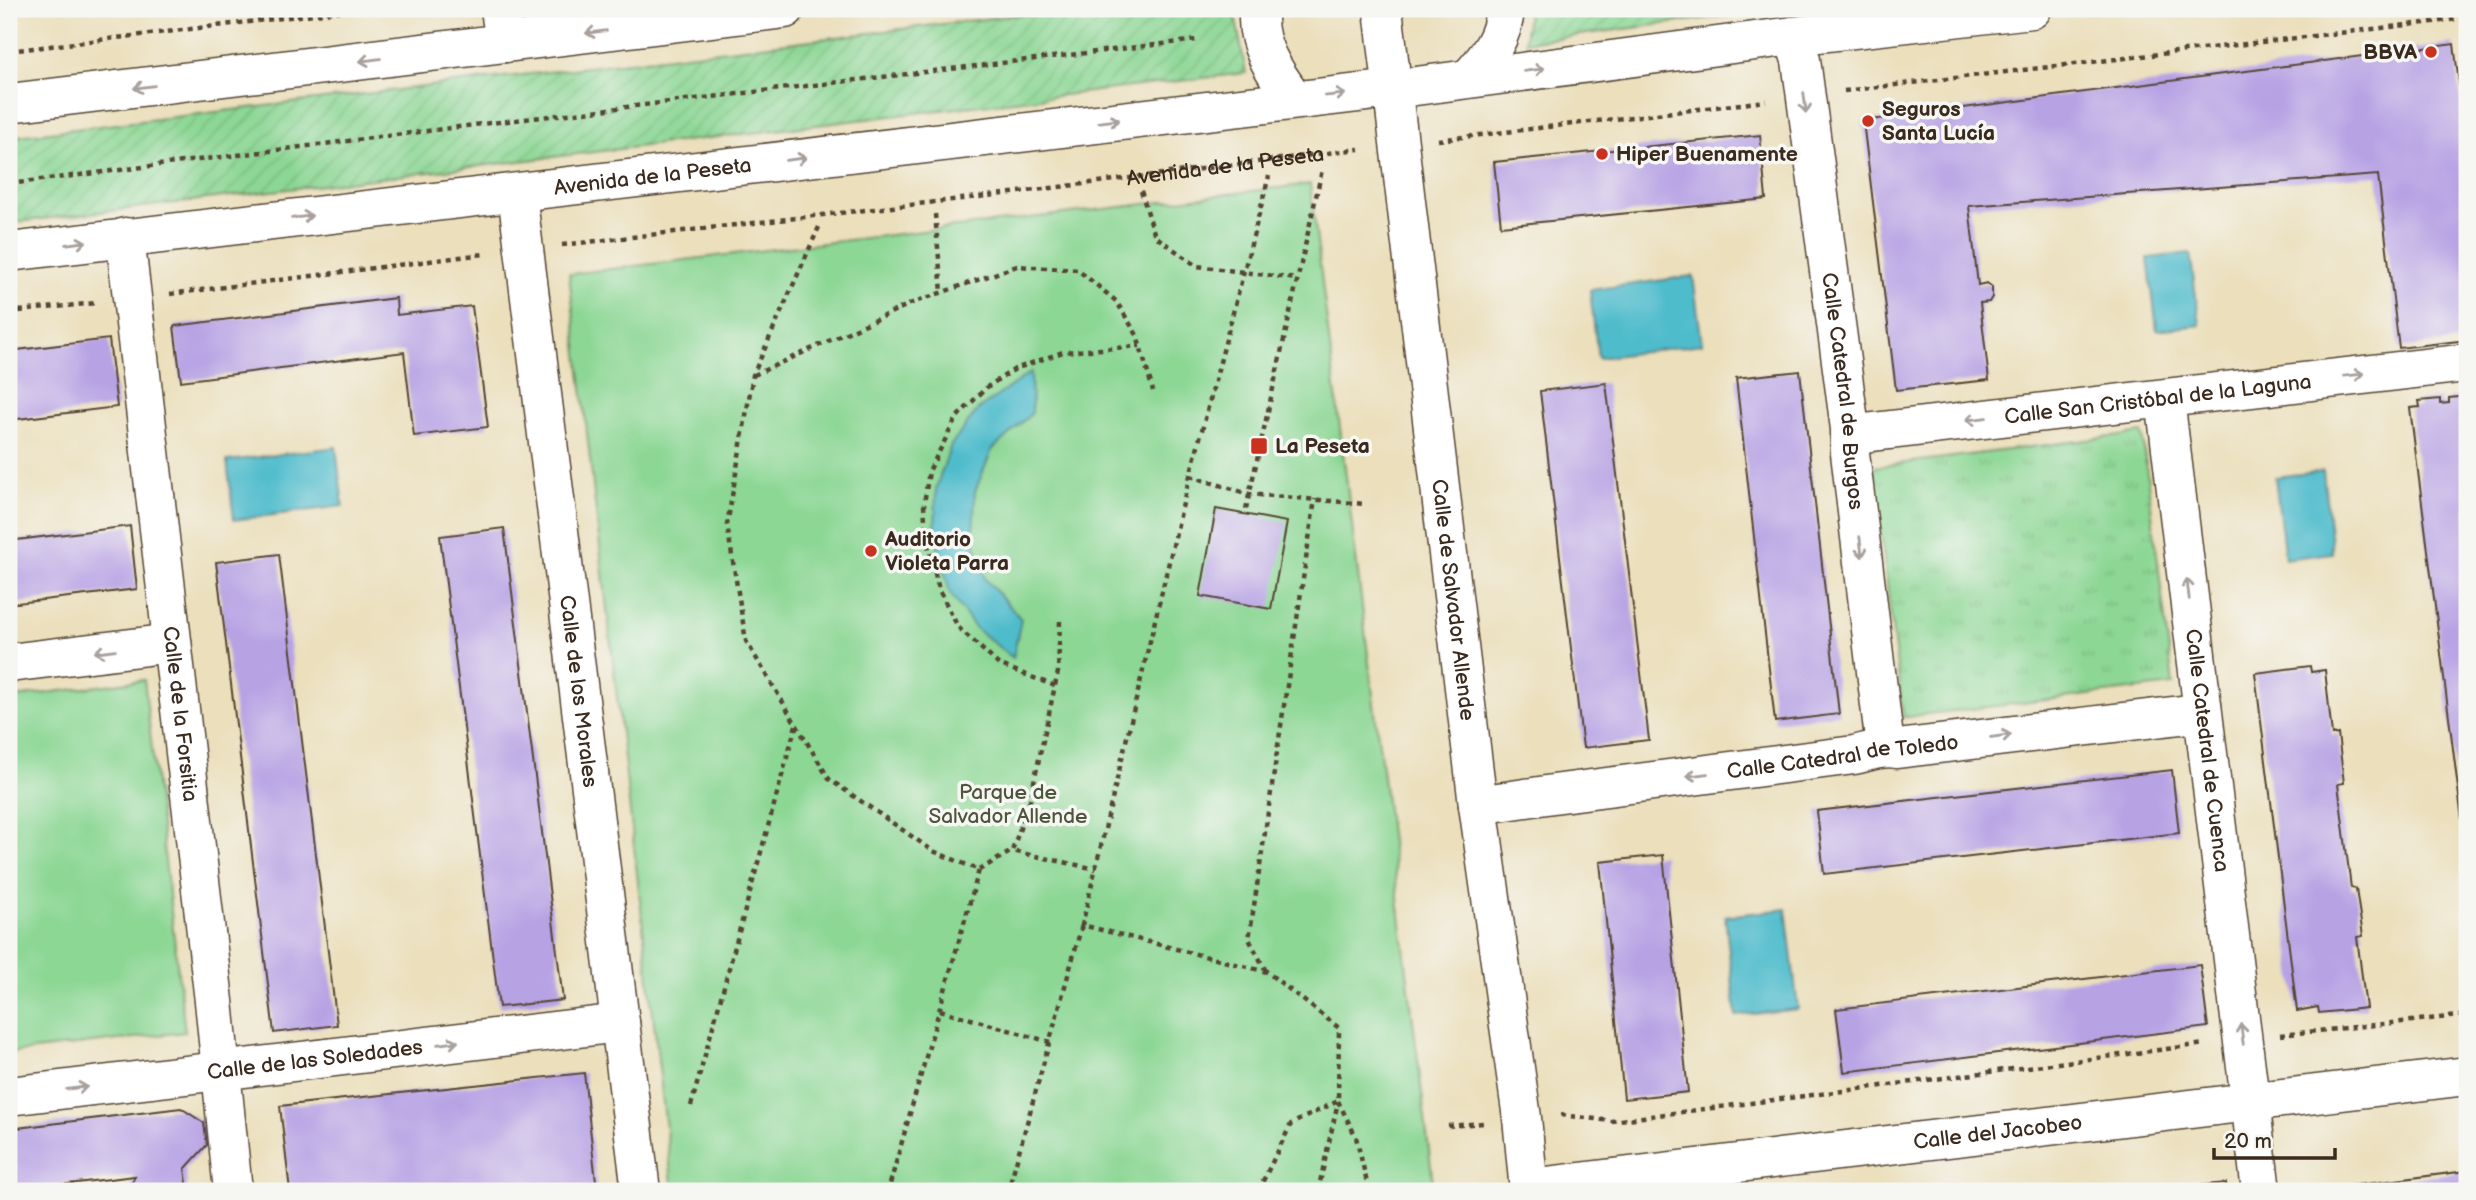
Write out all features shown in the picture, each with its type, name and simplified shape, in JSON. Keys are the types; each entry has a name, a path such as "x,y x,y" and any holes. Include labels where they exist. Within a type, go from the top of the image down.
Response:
{"street":[{"path":"9,103 502,26 785,9"},
{"path":"1259,9 1257,21 1266,52 1277,77 1294,99"},
{"name":"Calle de Salvador Allende","path":"1383,9 1478,805 1522,1118 1529,1190"},
{"path":"1469,78 1491,53 1504,25 1505,9"},
{"name":"Avenida de la Peseta","path":"9,252 1393,89 1793,36 2032,9"},
{"name":"Calle Catedral de Burgos","path":"1793,36 1801,60 1850,441 1885,747"},
{"name":"Calle de los Morales","path":"517,193 641,1191"},
{"name":"Calle de la Forsitia","path":"125,237 222,1070 233,1191"},
{"name":"Calle San Cristóbal de la Laguna","path":"1850,441 1864,433 2155,397 2165,399 2467,363"},
{"name":"Calle Catedral de Cuenca","path":"2165,399 2261,1191"},
{"path":"9,663 172,643"},
{"name":"Calle Catedral de Toledo","path":"1478,805 1854,755 1885,747 1897,749 2189,714 2202,706"},
{"name":"Calle de las Soledades","path":"9,1096 620,1023"},
{"name":"Calle del Jacobeo","path":"1529,1190 2467,1076"}],"path":[{"path":"9,51 356,9"},
{"path":"1835,92 2465,19"},
{"path":"9,184 482,124 1197,40"},
{"path":"1441,140 1778,99"},
{"name":"Avenida de la Peseta","path":"552,246 1010,193 1356,149"},
{"path":"1246,509 1322,170"},
{"path":"1008,1191 1082,925 1190,477 1269,176"},
{"path":"1141,191 1154,236 1197,266 1297,279"},
{"path":"935,214 942,292"},
{"path":"819,227 754,375 727,525 746,641 829,779 933,851 979,870"},
{"path":"157,296 489,254"},
{"path":"754,375 912,303 1017,267 1078,270 1116,301 1137,335 1153,391"},
{"path":"9,312 105,302"},
{"path":"1055,686 998,664 958,627 939,590 926,537 924,504 929,471 957,417 986,387 1015,369 1063,352 1140,346"},
{"path":"1190,477 1250,494 1366,504"},
{"path":"1315,499 1249,939 1267,972 1339,1028 1338,1101 1318,1191"},
{"path":"1013,851 1030,800 1058,672 1060,621"},
{"path":"691,1106 796,724"},
{"path":"888,1191 979,870 1013,851 1096,869"},
{"path":"1082,925 1267,972"},
{"path":"940,1010 1050,1042"},
{"path":"2276,1035 2467,1015"},
{"path":"1557,1115 1612,1121 2216,1042"},
{"path":"1261,1191 1262,1183 1291,1124 1338,1101"},
{"path":"1338,1101 1356,1137 1369,1191"},
{"path":"1448,1126 1482,1123"}],"green space":[{"path":"1067,9 1234,9 1246,73 9,223 9,137"},
{"path":"1528,9 1778,9 1525,42"},
{"name":"Parque de Salvador Allende","path":"1310,184 1434,1191 673,1191 569,274"},
{"path":"2142,433 2173,685 1903,717 1873,467"},
{"path":"144,680 185,1032 9,1053 9,698"}],"water":[{"path":"2190,253 2200,325 2157,330 2148,258"},
{"path":"1693,276 1702,344 1598,358 1590,290"},
{"path":"1031,372 1032,413 992,450 975,491 973,537 985,579 1021,619 1013,658 976,629 950,593 935,535 936,488 951,445 978,410"},
{"path":"336,447 343,506 234,520 227,461"},
{"path":"2323,471 2332,553 2285,559 2275,477"},
{"path":"1786,909 1798,1009 1736,1016 1725,916"}],"building":[{"path":"2454,44 2467,148 2467,340 2399,348 2378,175 1969,206 1978,285 1987,283 1992,287 1989,302 1980,303 1989,380 1896,390 1863,121"},
{"path":"1760,135 1766,199 1501,226 1494,162"},
{"path":"396,298 397,315 472,306 488,427 414,436 404,352 181,381 174,326"},
{"path":"109,339 117,407 9,420 9,351"},
{"path":"1800,371 1839,714 1775,722 1736,378"},
{"path":"1606,383 1649,740 1583,748 1540,391"},
{"path":"2467,396 2466,852 2410,408 2420,407 2419,401 2440,399 2440,404 2449,403 2449,398"},
{"path":"1216,509 1287,522 1271,609 1200,596"},
{"path":"130,526 137,589 9,604 9,541"},
{"path":"504,528 563,1000 499,1007 440,536"},
{"path":"279,554 337,1025 274,1033 216,562"},
{"path":"2310,666 2311,672 2325,670 2332,735 2338,734 2344,783 2338,784 2351,888 2356,889 2363,936 2357,937 2366,1008 2319,1013 2318,1007 2297,1011 2255,673"},
{"path":"2172,770 2179,833 1824,874 1817,811"},
{"path":"1663,855 1688,1092 1624,1099 1600,862"},
{"path":"2200,965 2208,1027 1844,1072 1836,1009"},
{"path":"584,1073 597,1191 290,1191 280,1106"},
{"path":"181,1108 204,1123 207,1145 185,1169 188,1191 128,1191 135,1176 9,1191 9,1129"},
{"path":"2467,1171 2467,1191 2318,1191 2318,1190"},
{"path":"2226,1183 2227,1191 2163,1191 2163,1189"}],"place":[{"name":"BBVA","path":"2431,52"},
{"name":"Seguros Santa Lucía","path":"1868,121"},
{"name":"Hiper Buenamente","path":"1602,154"},
{"name":"La Peseta","path":"1259,446"},
{"name":"Auditorio Violeta Parra","path":"871,551"}]}
